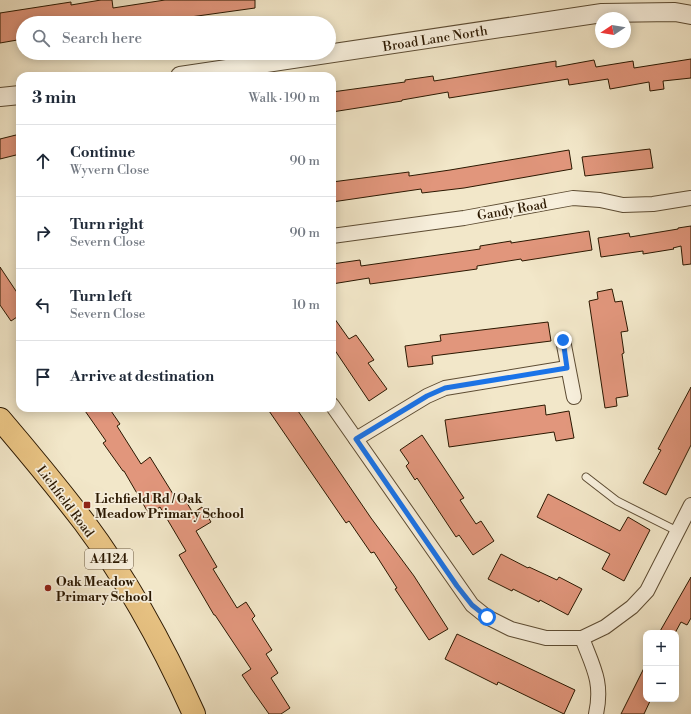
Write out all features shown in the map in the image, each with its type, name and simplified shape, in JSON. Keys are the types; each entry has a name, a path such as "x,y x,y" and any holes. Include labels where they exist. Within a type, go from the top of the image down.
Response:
{"main road":[{"name":"Lichfield Road","path":"0,419 84,523 112,565 140,608 166,656 194,714"}],"street":[{"name":"Broad Lane North","path":"336,54 602,13 675,12 691,15"},
{"name":"Broad Lane North","path":"218,72 296,60"},
{"path":"0,97 16,95"},
{"name":"Gandy Road","path":"336,235 464,218 573,198 600,200 623,205 652,204 691,198"},
{"path":"563,340 567,368 574,397"},
{"path":"356,439 427,396 445,388 567,368"},
{"path":"336,411 472,605 487,617 511,629 546,638 582,638 605,626 632,607 647,591 691,505"},
{"path":"582,638 598,680 599,697 596,714"}],"lane":[{"path":"586,477 617,501 677,531"}],"building":[{"path":"101,0 112,0 113,8 165,0 255,0 255,8 197,16 16,16 16,40 0,43 0,13 71,2 71,5"},
{"path":"691,59 691,78 663,81 664,89 650,91 649,82 610,89 608,79 569,85 568,79 449,98 448,92 336,111 336,91 405,82 405,80 433,76 434,81 556,61 556,67 594,60 596,67 633,61 634,68"},
{"path":"16,135 16,155 0,159 0,139"},
{"path":"650,149 653,168 585,176 582,157"},
{"path":"569,150 572,169 464,188 422,193 421,189 336,201 336,181 409,172 409,176"},
{"path":"691,226 691,264 683,265 681,246 673,248 674,249 643,254 643,251 601,257 598,238 629,233 630,237"},
{"path":"589,231 592,250 522,261 521,259 477,266 477,269 370,284 369,278 336,283 336,263 360,260 361,266 480,249 480,246 511,241 511,243"},
{"path":"0,267 16,291 16,318 11,321 0,305"},
{"path":"612,289 615,302 622,301 628,331 621,332 624,353 622,354 628,396 616,398 617,406 605,408 589,301 598,299 597,292"},
{"path":"336,321 349,339 356,335 374,360 368,363 387,389 369,401 336,352"},
{"path":"548,322 551,341 432,356 433,364 408,367 405,346 441,341 440,335"},
{"path":"691,387 691,445 666,495 643,483 661,450 658,449"},
{"path":"545,405 546,415 569,411 574,438 556,441 554,432 449,447 445,420"},
{"path":"86,412 112,412 120,424 117,426 141,464 150,457 178,502 184,498 193,513 202,507 211,522 196,531 217,567 213,569 237,608 246,602 255,616 252,619 272,650 266,654 278,673 271,678 290,708 281,714 269,714 242,675 251,669 214,615 179,555 186,551 160,507 149,514 124,471 103,443 106,441"},
{"path":"270,412 299,412 371,518 414,576 448,629 429,640 395,589 397,588 374,552 371,553 349,521 346,523"},
{"path":"422,435 464,498 460,500 476,524 481,521 494,541 473,555 459,535 456,537 417,478 415,480 406,466 409,463 400,450"},
{"path":"548,494 620,531 628,517 650,530 624,581 602,569 610,554 537,517"},
{"path":"501,554 528,568 529,567 557,580 559,577 582,589 568,615 540,600 539,602 488,579"},
{"path":"691,577 691,618 687,625 681,622 677,630 661,630"},
{"path":"457,634 575,690 564,714 498,682 497,685 445,659"},
{"path":"643,670 643,702 650,702 644,714 621,714"}],"place":[{"name":"Lichfield Rd / Oak Meadow Primary School","path":"87,505"},
{"name":"Oak Meadow Primary School","path":"48,588"}],"route":[{"path":"487,617 472,605 457,586 356,439 427,396 445,388 567,368 563,340"}]}
